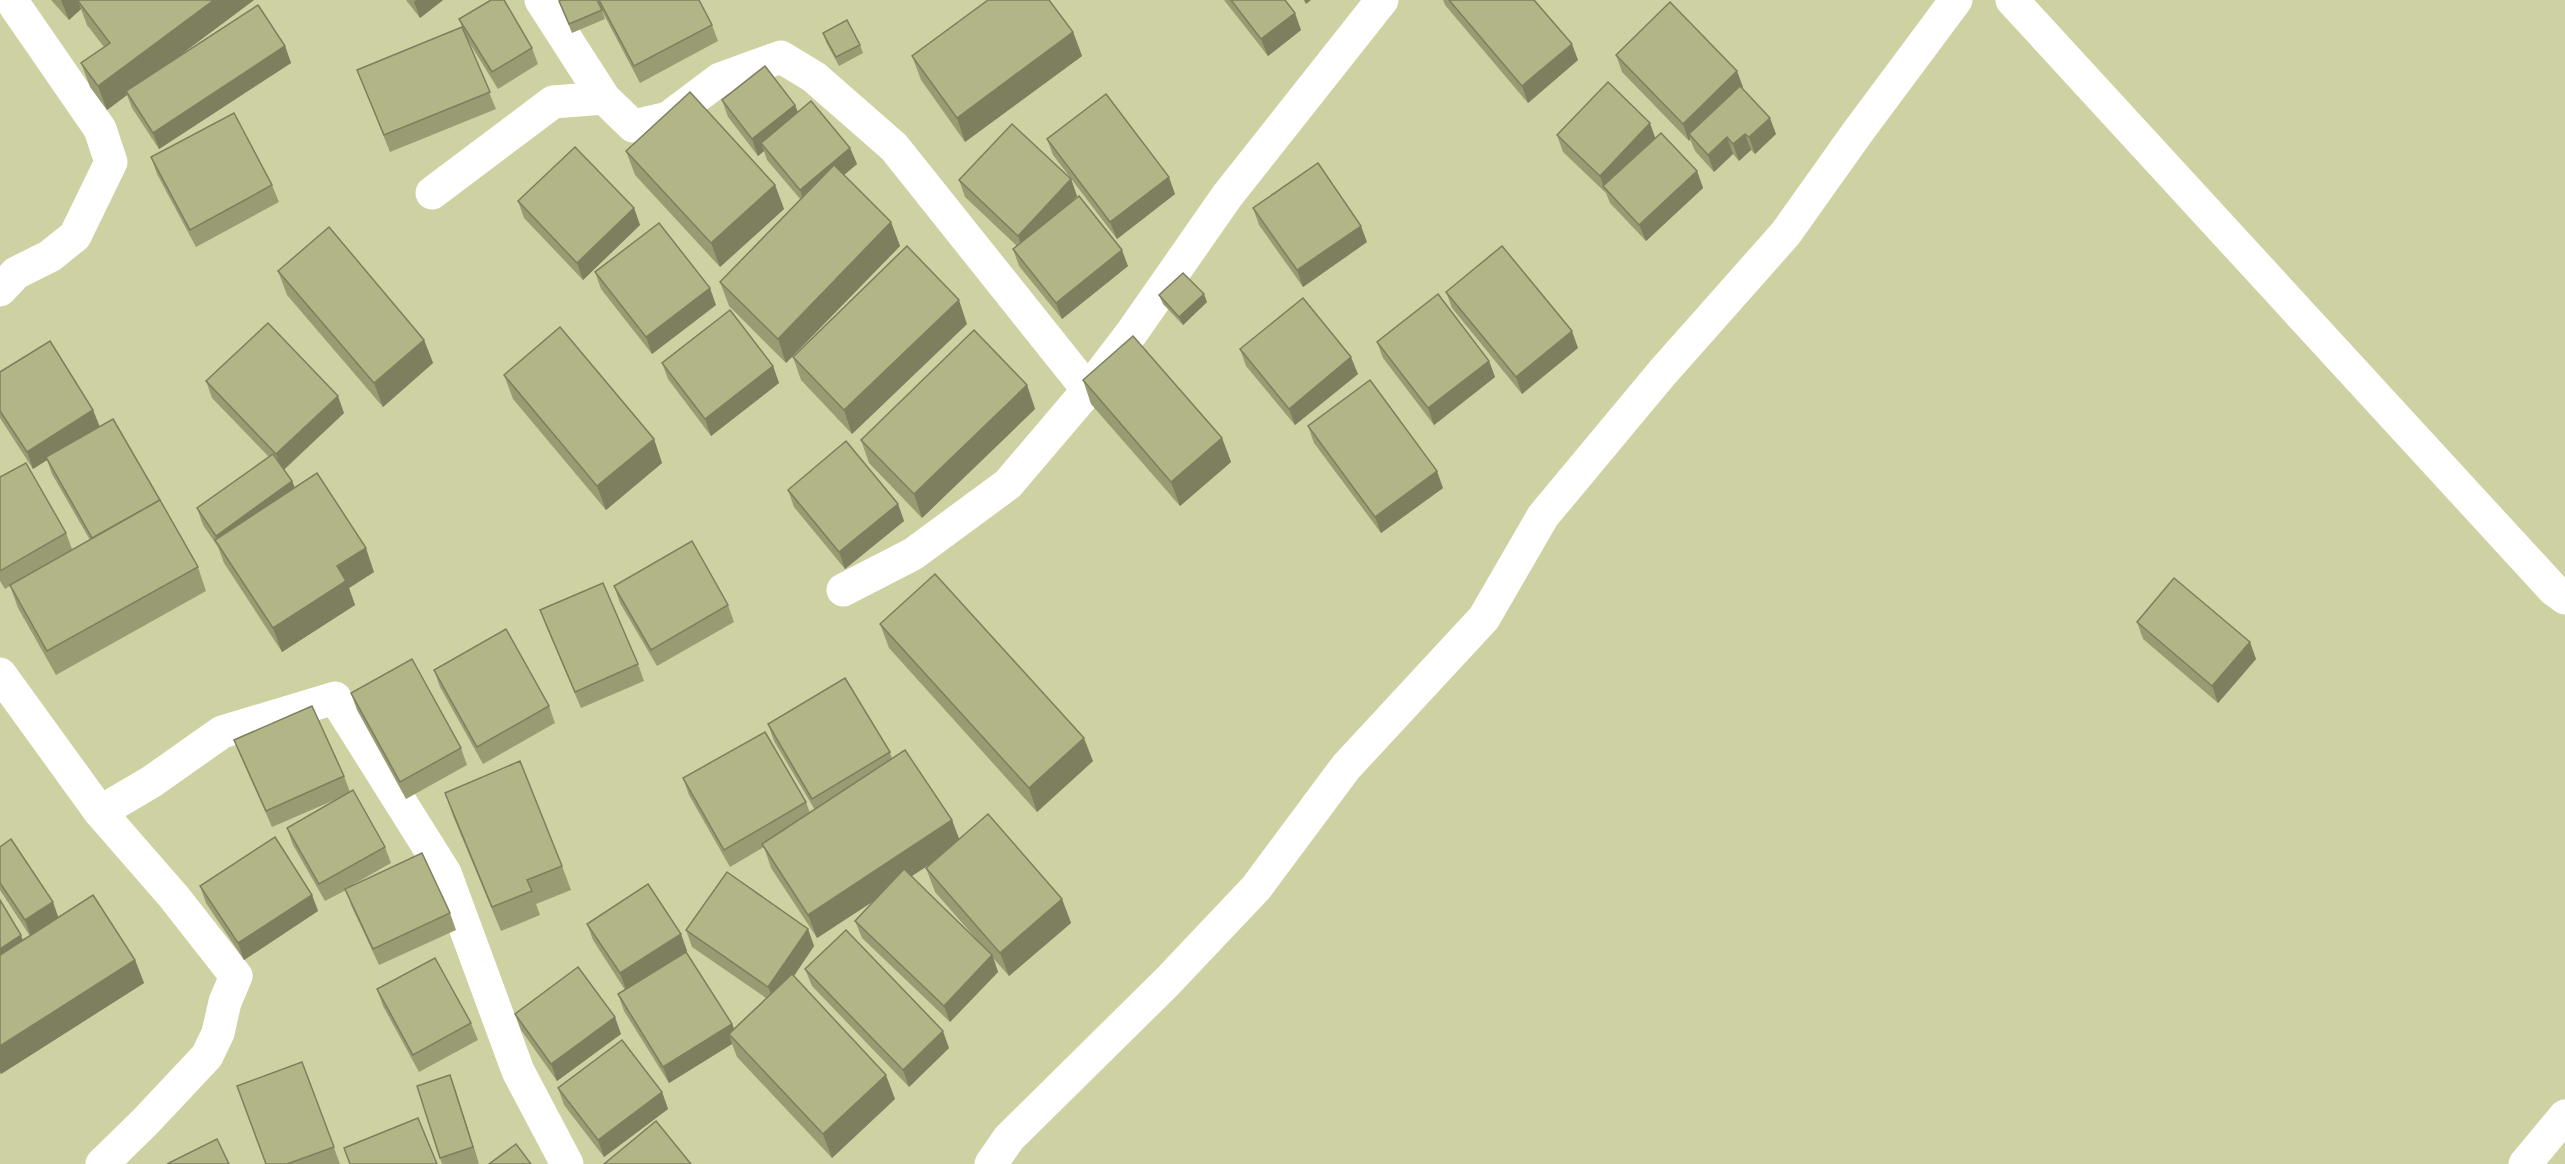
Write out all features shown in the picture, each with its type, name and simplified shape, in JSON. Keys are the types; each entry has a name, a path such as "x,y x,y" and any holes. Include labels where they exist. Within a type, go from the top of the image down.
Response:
{"street":[{"path":"0,290 16,273 50,256 75,236 111,162 100,129 11,0"},
{"path":"541,0 604,98 633,126 668,118 720,79 781,57 814,77 894,147 1088,390"},
{"path":"843,590 913,554 1008,484 1088,390 1133,331 1227,196 1382,0"},
{"path":"991,1164 1009,1138 1167,982 1256,888 1346,767 1484,618 1543,516 1662,373 1786,233 1956,0"},
{"path":"2012,0 2562,587"},
{"path":"432,193 553,102 604,98"},
{"path":"0,674 100,812 174,897 236,976 225,1002 218,1033 207,1056 102,1164"},
{"path":"100,812 151,782 222,732 335,698 445,873 518,1071 567,1164"},
{"path":"2525,1164 2565,1116"}],"building":[{"path":"214,0 98,86 81,63 110,43 78,1"},
{"path":"491,0 504,0 532,48 492,72 459,19"},
{"path":"597,0 602,10 569,24 559,1"},
{"path":"599,0 699,0 712,25 634,66"},
{"path":"988,0 1049,0 1073,32 957,118 912,56"},
{"path":"1231,0 1285,0 1295,13 1261,39"},
{"path":"1449,0 1534,0 1572,44 1522,86"},
{"path":"1670,2 1737,71 1683,124 1616,55"},
{"path":"258,5 285,46 153,133 126,91"},
{"path":"847,20 860,45 836,57 823,33"},
{"path":"462,27 490,92 384,135 357,70"},
{"path":"765,66 795,105 752,139 722,100"},
{"path":"1608,82 1650,123 1600,176 1557,135"},
{"path":"1740,86 1770,118 1749,137 1745,134 1733,144 1727,137 1708,155 1689,134"},
{"path":"690,92 775,185 711,243 626,151"},
{"path":"1106,94 1169,177 1110,222 1047,139"},
{"path":"811,101 850,148 800,190 761,143"},
{"path":"234,113 272,185 190,230 151,157"},
{"path":"1012,124 1071,179 1018,236 959,180"},
{"path":"1661,133 1697,171 1639,225 1603,186"},
{"path":"575,147 634,208 577,263 518,201"},
{"path":"1318,163 1361,226 1297,270 1253,208"},
{"path":"834,165 891,222 778,339 720,282"},
{"path":"1079,196 1122,250 1056,303 1013,249"},
{"path":"659,223 710,288 646,337 595,272"},
{"path":"329,227 424,340 374,383 278,271"},
{"path":"907,246 959,300 844,410 793,357"},
{"path":"1502,246 1572,331 1516,377 1446,292"},
{"path":"1183,273 1204,294 1179,317 1159,295"},
{"path":"1438,294 1489,361 1428,408 1377,342"},
{"path":"1303,298 1351,357 1289,409 1240,349"},
{"path":"730,310 773,366 705,419 662,363"},
{"path":"268,323 338,396 276,454 206,381"},
{"path":"560,327 654,439 597,486 504,375"},
{"path":"974,330 1027,385 914,494 861,440"},
{"path":"1133,336 1222,438 1171,482 1083,380"},
{"path":"50,341 93,410 27,452 0,411 0,372"},
{"path":"1370,380 1437,471 1375,517 1308,426"},
{"path":"113,419 160,500 92,538 46,457"},
{"path":"846,441 898,504 839,552 788,490"},
{"path":"273,454 292,481 216,536 197,508"},
{"path":"26,463 66,533 0,571 0,477"},
{"path":"317,473 366,548 337,566 346,581 273,628 215,540"},
{"path":"160,500 198,567 47,651 10,585"},
{"path":"692,541 728,605 651,650 614,586"},
{"path":"935,574 1084,738 1029,788 880,624"},
{"path":"2174,578 2250,642 2212,686 2137,622"},
{"path":"603,583 638,664 575,692 540,610"},
{"path":"506,629 549,706 477,747 434,670"},
{"path":"412,659 461,748 400,782 351,693"},
{"path":"845,678 890,752 812,799 768,724"},
{"path":"312,706 344,776 266,811 234,740"},
{"path":"765,732 806,802 724,850 683,778"},
{"path":"905,750 952,820 808,915 762,844"},
{"path":"520,761 562,866 527,880 532,891 492,907 445,793"},
{"path":"353,790 385,847 319,884 287,828"},
{"path":"988,814 1062,899 1000,953 926,868"},
{"path":"275,837 312,895 238,943 200,886"},
{"path":"11,839 53,902 25,920 0,883 0,847"},
{"path":"422,853 450,913 373,949 345,889"},
{"path":"904,869 992,955 944,1006 855,921"},
{"path":"727,872 808,929 768,987 686,930"},
{"path":"648,884 681,934 620,973 587,924"},
{"path":"93,895 135,960 0,1046 0,955"},
{"path":"0,900 21,935 0,949"},
{"path":"846,930 943,1031 903,1070 805,969"},
{"path":"686,952 732,1024 663,1067 618,994"},
{"path":"435,958 471,1023 413,1055 377,989"},
{"path":"578,967 615,1017 551,1064 515,1014"},
{"path":"792,974 886,1075 823,1134 729,1034"},
{"path":"622,1040 662,1092 598,1140 558,1088"},
{"path":"302,1062 334,1147 287,1164 266,1164 237,1086"},
{"path":"450,1075 473,1147 440,1158 417,1086"},
{"path":"418,1118 437,1164 350,1164 344,1148"},
{"path":"656,1121 691,1164 604,1164"},
{"path":"217,1139 229,1164 167,1164"},
{"path":"516,1144 531,1164 489,1164"}]}
